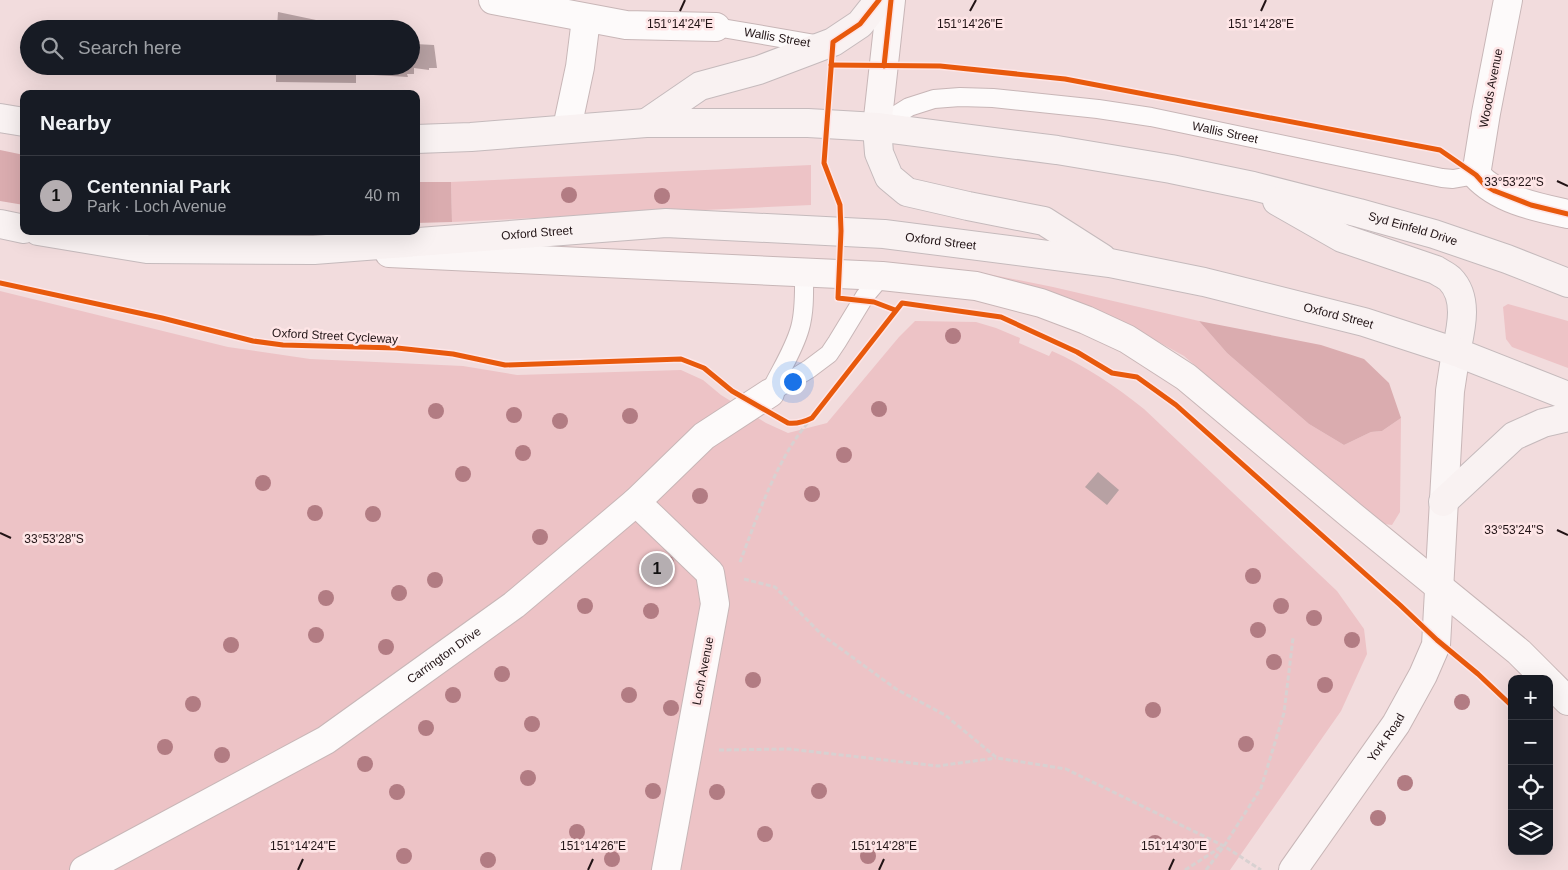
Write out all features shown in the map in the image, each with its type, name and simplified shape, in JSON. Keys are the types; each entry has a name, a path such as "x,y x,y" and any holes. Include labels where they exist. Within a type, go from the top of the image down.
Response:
{"main road":[{"path":"646,123 700,86 760,70 824,46 860,24 879,0"},
{"path":"891,0 877,127 879,154 888,177 907,192 968,206 1044,220 1110,263"},
{"path":"0,118 20,121"},
{"path":"420,139 471,137 646,123 808,123 877,127 1057,150 1172,169 1253,186 1342,238 1436,270 1450,279 1457,291 1462,311 1462,324 1450,391 1439,588"},
{"name":"Syd Einfeld Drive","path":"1253,186 1434,234 1507,259 1568,283"},
{"name":"Oxford Street","path":"62,235 148,249 314,250 666,223 884,234 1110,263 1204,282 1364,322 1456,352"},
{"path":"0,224 20,228"},
{"path":"314,250 882,276 976,286 1041,303 1086,320 1134,343 1186,377 1439,588 1519,652 1542,675"},
{"path":"1456,352 1568,396"},
{"path":"1443,502 1514,436 1543,422 1568,417"},
{"name":"York Road","path":"1293,870 1396,724 1423,675 1437,640 1439,588"},
{"path":"1553,686 1568,701"}],"street":[{"name":"Wallis Street","path":"492,0 626,25 716,27"},
{"name":"Woods Avenue","path":"1476,175 1508,0"},
{"path":"567,128 580,67 586,19"},
{"path":"1476,175 1489,188 1510,198 1568,214"},
{"name":"Carrington Drive","path":"84,870 326,740 514,606 636,502 704,436 770,392"},
{"name":"Loch Avenue","path":"636,502 710,574 716,604 666,870"}],"lane":[{"name":"Wallis Street","path":"716,27 824,46"},
{"name":"Wallis Street","path":"877,127 909,107 934,99 960,97 993,98 1098,109 1151,117 1442,178 1453,179 1476,175"},
{"path":"770,392 800,329 804,304 804,273"},
{"name":"Carrington Drive","path":"770,392 810,369 829,354 862,300 882,276"}],"path":[{"path":"824,163 840,205"},
{"path":"738,568 764,498 799,432 818,410"},
{"path":"799,423 812,418"},
{"path":"742,578 775,587 822,635 896,689 945,715 997,758"},
{"path":"1206,870 1224,846 1261,788 1284,713 1293,638"},
{"path":"688,751 789,749 938,766 997,758 1066,769 1224,846 1261,870"},
{"path":"1185,870 1224,846"}],"shaded area":[{"path":"0,150 20,154 20,204 0,201"},
{"path":"811,165 811,205 452,222 451,182"},
{"path":"420,182 451,182 452,222 420,223"},
{"path":"850,260 978,272 1053,287 1199,321 1227,353 1309,424 1344,445 1371,432 1382,431 1401,418 1400,512 1392,525 1376,523 1184,356 1124,323 850,266"},
{"path":"0,291 228,347 310,359 463,366 517,375 681,370 703,380 721,395 766,423 788,433 827,423 899,337 915,321 976,322 1020,338 1019,343 1049,356 1052,351 1077,363 1122,392 1144,409 1337,591 1364,629 1367,654 1341,711 1230,870 0,870"},
{"path":"1508,304 1568,321 1568,368 1512,347 1506,339 1503,307"},
{"path":"1199,321 1321,345 1364,359 1389,383 1401,418 1382,431 1371,432 1344,445 1309,424 1227,353"}],"building":[{"path":"278,12 316,20 278,20"},
{"path":"420,44 434,45 437,68 429,68 429,70 420,69"},
{"path":"276,75 356,75 356,83 276,82"},
{"path":"373,75 407,75 408,77"},
{"path":"1098,472 1119,490 1107,505 1085,487"}],"cycle path":[{"path":"879,0 860,24 833,42 824,163 840,205 841,231 838,298 874,302 895,310"},
{"path":"884,66 891,0"},
{"path":"831,65 940,66 1065,79 1440,150 1495,191 1531,205 1568,214"},
{"name":"Oxford Street Cycleway","path":"0,283 162,318 253,341 283,345 397,348 453,354 505,365 681,359 704,368 732,391 788,423 806,421 812,418 902,303 1001,317 1077,352 1112,373 1137,377 1176,405 1508,702"}],"place":[{"name":"Centennial Park","path":"657,569"}]}
